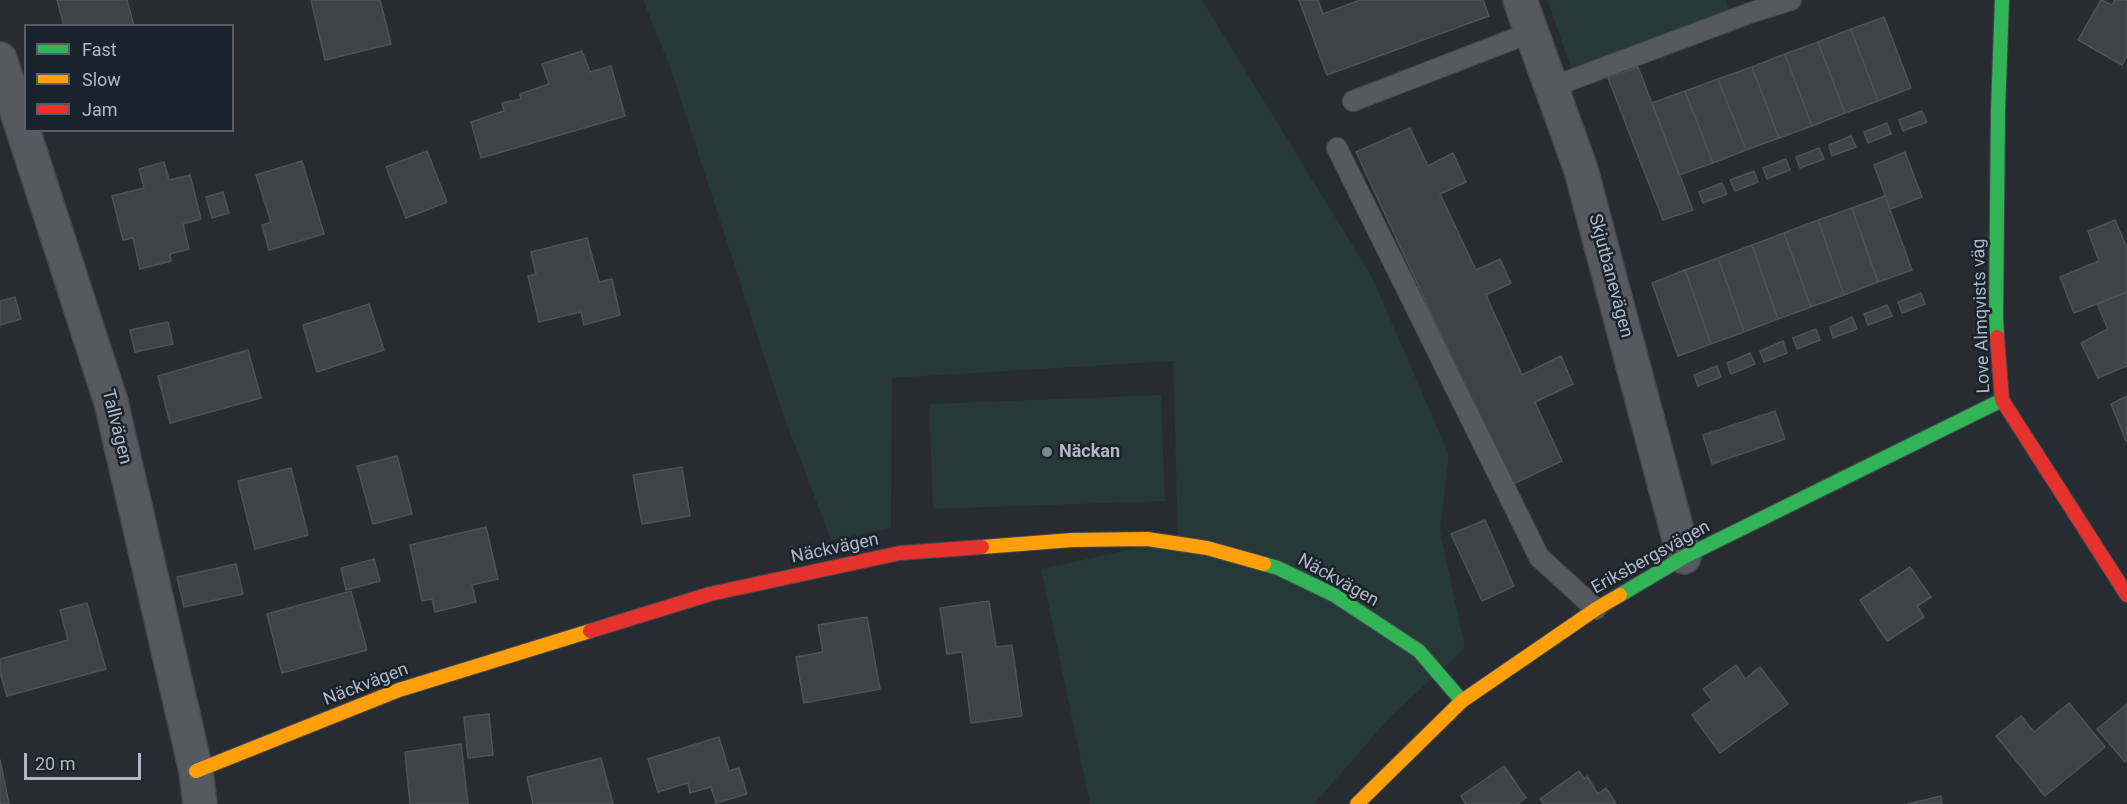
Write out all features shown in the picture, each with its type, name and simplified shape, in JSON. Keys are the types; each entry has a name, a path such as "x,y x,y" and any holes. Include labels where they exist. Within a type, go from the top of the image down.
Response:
{"street":[{"name":"Skjutbanevägen","path":"1520,0 1581,171 1684,557"},
{"name":"Love Almqvists väg","path":"2002,0 1998,111 1996,317 2002,400 2127,595"},
{"name":"Tallvägen","path":"0,59 111,402 196,771 200,804"},
{"name":"Eriksbergsvägen","path":"1357,804 1462,701 1596,609 1684,557 2002,400"},
{"name":"Näckvägen","path":"196,771 399,690 710,594 900,553 1072,540 1147,539 1207,548 1278,568 1334,595 1419,651 1462,701"}],"lane":[{"path":"1552,87 1750,13 1791,0"},
{"path":"1353,101 1532,32"},
{"path":"1337,148 1539,557 1596,609"}],"shaded area":[{"path":"643,0 1202,0 1372,277 1449,455 1440,530 1465,648 1390,717 1314,804 1090,804 1041,569 1178,539 1173,361 892,378 891,528 831,540 783,414 670,67"},
{"path":"1547,0 1725,0 1729,12 1572,70"},
{"name":"Näckan","path":"1161,395 1165,501 933,509 929,404"}],"building":[{"path":"57,0 127,0 133,24 63,24"},
{"path":"311,0 380,0 391,44 325,60"},
{"path":"1299,0 1318,0 1323,14 1360,0 1483,0 1489,16 1327,75"},
{"path":"2101,0 2112,5 2115,0 2127,0 2127,56 2122,65 2078,40"},
{"path":"1884,17 1911,88 1878,101 1851,29"},
{"path":"1851,29 1878,101 1845,113 1818,42"},
{"path":"1818,42 1845,113 1812,126 1785,54"},
{"path":"582,51 590,72 611,66 625,116 481,158 471,122 504,111 502,103 521,99 520,94 549,84 542,64"},
{"path":"1785,54 1812,126 1779,138 1752,67"},
{"path":"1638,67 1693,210 1663,220 1608,78"},
{"path":"1752,67 1779,138 1746,150 1718,79"},
{"path":"1718,79 1746,150 1713,163 1685,91"},
{"path":"1685,91 1713,163 1679,175 1652,103"},
{"path":"1922,111 1927,122 1903,131 1899,120"},
{"path":"1887,123 1891,134 1868,143 1864,132"},
{"path":"1410,128 1428,166 1453,153 1466,182 1440,194 1476,270 1500,259 1511,283 1486,295 1522,375 1561,356 1573,384 1535,402 1562,461 1511,485 1356,152"},
{"path":"1851,136 1856,147 1832,156 1829,145"},
{"path":"1819,148 1824,159 1800,168 1796,157"},
{"path":"427,151 447,202 406,218 386,167"},
{"path":"1905,152 1922,197 1890,209 1874,165"},
{"path":"1786,159 1790,170 1767,179 1763,168"},
{"path":"302,161 324,234 269,250 262,225 271,222 256,175"},
{"path":"164,162 169,180 190,175 201,219 183,224 189,249 170,254 171,261 140,269 133,238 123,240 112,196 144,188 139,169"},
{"path":"1754,171 1758,182 1735,191 1730,180"},
{"path":"1722,183 1727,194 1703,203 1699,192"},
{"path":"223,192 229,213 212,218 206,197"},
{"path":"1885,196 1912,270 1878,282 1852,208"},
{"path":"1852,208 1878,282 1844,295 1818,220"},
{"path":"1818,220 1844,295 1811,307 1784,233"},
{"path":"2115,220 2127,248 2127,292 2074,313 2060,277 2099,261 2088,231"},
{"path":"1784,233 1811,307 1778,319 1752,245"},
{"path":"587,238 599,282 612,279 620,315 584,325 581,312 539,322 528,276 536,274 531,252"},
{"path":"1752,245 1778,319 1744,332 1718,258"},
{"path":"1718,258 1744,332 1711,344 1685,270"},
{"path":"1685,270 1711,344 1678,356 1652,283"},
{"path":"2127,292 2127,366 2098,378 2081,343 2108,329 2097,304"},
{"path":"1921,293 1925,304 1902,313 1898,302"},
{"path":"15,297 21,319 0,325 0,301"},
{"path":"369,304 384,350 317,372 303,325"},
{"path":"1887,305 1892,316 1868,325 1864,314"},
{"path":"1852,317 1857,329 1833,338 1830,327"},
{"path":"168,322 173,344 135,352 130,330"},
{"path":"1816,329 1820,340 1797,349 1793,338"},
{"path":"1783,341 1787,353 1764,362 1760,351"},
{"path":"248,350 261,398 170,423 158,376"},
{"path":"1750,353 1755,364 1731,374 1727,363"},
{"path":"1717,366 1721,377 1698,386 1694,375"},
{"path":"2127,396 2127,441 2126,441 2111,404"},
{"path":"1775,411 1785,439 1712,464 1703,435"},
{"path":"397,456 412,514 373,524 357,466"},
{"path":"682,467 690,516 642,524 633,475"},
{"path":"291,468 308,535 255,549 238,481"},
{"path":"1485,520 1514,586 1482,601 1451,534"},
{"path":"486,527 498,579 472,585 476,602 435,612 432,599 422,601 410,545"},
{"path":"374,559 380,581 346,590 341,568"},
{"path":"236,564 243,594 184,607 177,577"},
{"path":"1910,567 1931,597 1917,606 1924,617 1887,641 1860,600"},
{"path":"351,591 367,650 282,673 267,614"},
{"path":"989,601 996,647 1012,645 1022,716 971,723 962,652 947,654 940,608"},
{"path":"87,603 106,669 7,696 0,672 0,659 68,640 60,610"},
{"path":"867,617 880,689 804,703 796,657 823,652 818,625"},
{"path":"1736,665 1745,679 1760,667 1788,704 1720,753 1692,715 1712,700 1703,689"},
{"path":"2069,703 2105,747 2045,796 1996,736 2021,716 2034,732"},
{"path":"2127,704 2127,760 2125,762 2097,729"},
{"path":"489,714 493,755 468,758 464,717"},
{"path":"719,737 729,771 739,768 747,794 716,803 711,787 690,793 688,783 658,792 648,759"},
{"path":"461,744 468,804 410,804 405,752"},
{"path":"601,758 613,804 533,804 527,777"},
{"path":"0,760 9,804 0,804"},
{"path":"1504,766 1526,798 1517,804 1466,804 1461,796"},
{"path":"1579,771 1584,779 1587,776 1598,794 1606,788 1616,804 1544,804 1540,799"},
{"path":"1941,796 1942,804 1908,804"}],"traffic: fast":[{"path":"1997,337 1998,111 2002,0"},
{"path":"1620,595 1684,557 2002,400"},
{"path":"1264,564 1278,568 1334,595 1419,651 1462,701"}],"traffic: slow":[{"path":"982,547 1072,540 1147,539 1207,548 1264,564"},
{"path":"1357,804 1462,701 1620,595"},
{"path":"196,771 399,690 590,631"}],"traffic: jam":[{"path":"1997,337 2002,400 2127,595"},
{"path":"590,631 710,594 900,553 982,547"}],"place":[{"name":"Näckan","path":"1047,452"}]}
